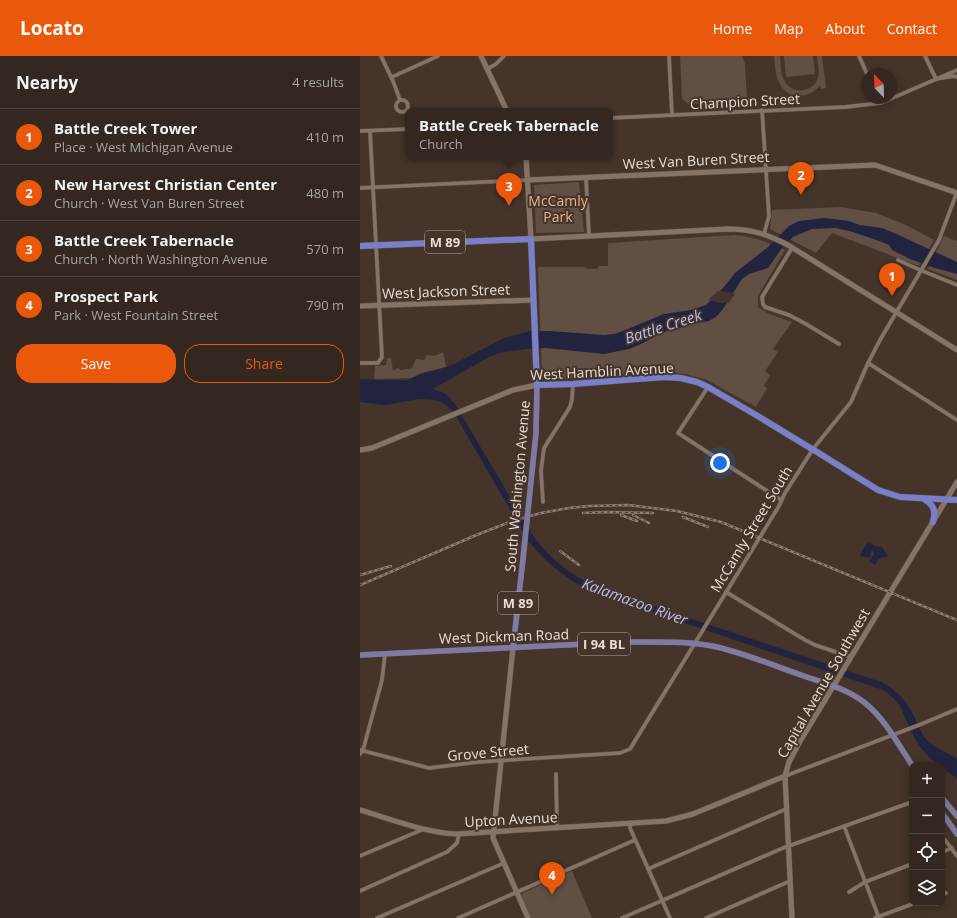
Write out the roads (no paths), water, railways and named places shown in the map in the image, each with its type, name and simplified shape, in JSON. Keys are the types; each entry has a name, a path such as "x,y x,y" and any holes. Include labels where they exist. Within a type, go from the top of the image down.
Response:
{"highway":[{"name":"M 89","path":"360,246 531,239"},
{"name":"South Washington Avenue","path":"531,239 537,385"},
{"name":"West Hamblin Avenue","path":"537,385 573,384 664,377 681,378 696,382 708,387 813,449 878,490 900,497 957,500"},
{"path":"922,498 932,504 934,508 935,516 933,522"}],"main road":[{"name":"South Washington Avenue","path":"513,648 536,433 537,385"},
{"name":"West Dickman Road","path":"360,655 458,649 669,642 710,646 728,650 834,686"},
{"name":"I 94 BL","path":"834,686 865,703 878,715 910,762"},
{"path":"945,802 957,816"},
{"path":"945,817 957,834"}],"street":[{"path":"381,56 392,78 400,100"},
{"path":"392,78 438,56"},
{"path":"481,56 506,108"},
{"path":"487,69 496,64 504,56"},
{"path":"669,56 672,116"},
{"path":"859,56 864,68"},
{"path":"925,56 936,79 954,76 957,77"},
{"name":"Champion Street","path":"897,96 957,70"},
{"name":"Champion Street","path":"613,118 848,107 873,104"},
{"path":"762,110 768,216 767,235"},
{"path":"360,131 405,129"},
{"path":"360,363 378,363 382,357 370,131"},
{"path":"526,160 531,239 728,229 746,230 767,235 790,246 957,350"},
{"name":"West Van Buren Street","path":"360,188 875,165 957,193"},
{"path":"586,178 590,236"},
{"name":"McCamly Street South","path":"620,753 627,751 633,745 813,449 851,403 868,363 935,249 957,193"},
{"path":"790,246 762,296 762,302 765,307 794,317 839,344"},
{"path":"898,260 957,285"},
{"name":"West Jackson Street","path":"360,306 534,300"},
{"path":"868,363 957,420"},
{"path":"543,502 541,471 544,448 570,407 573,384"},
{"name":"West Hamblin Avenue","path":"360,450 372,448 513,390 537,385"},
{"path":"708,387 678,433 781,500"},
{"name":"Capital Avenue Southwest","path":"791,918 785,776 789,762 845,666 957,482"},
{"path":"726,592 805,640 815,645 851,657"},
{"name":"South Washington Avenue","path":"513,648 493,838 528,918"},
{"path":"360,754 382,680 385,654"},
{"path":"785,776 920,725 957,709"},
{"name":"Grove Street","path":"362,750 429,768 465,763 620,753"},
{"path":"556,774 557,828"},
{"name":"Upton Avenue","path":"360,810 444,833 459,834 666,821 692,814 785,776"},
{"path":"622,918 788,846 909,803"},
{"path":"648,869 786,809"},
{"path":"630,823 630,828 635,840 670,918"},
{"path":"844,826 877,918 909,905"},
{"path":"360,856 425,828"},
{"path":"360,891 447,852 457,843 459,834"},
{"path":"458,918 635,840"},
{"path":"945,840 957,856"},
{"path":"945,851 952,848"},
{"path":"377,918 504,863"},
{"path":"849,892 865,882 909,865"},
{"path":"706,918 790,881"}],"water":[{"path":"825,218 882,228 957,262 957,274 910,259 892,250 889,245 853,232 836,228 812,229 793,237 782,248 768,268 749,274 742,279 723,309 717,316 709,321 661,333 629,349 604,354 546,348 499,353 487,358 433,389 446,394 455,404 532,534 561,566 579,578 599,588 887,685 893,689 906,703 926,739 957,759 957,778 945,770 945,762 934,762 921,748 915,739 899,704 883,690 599,594 569,579 552,566 528,541 453,411 447,406 439,401 419,399 385,405 360,402 360,379 408,380 421,374 454,364 504,338 530,331 604,335 614,334 664,314 691,310 706,305 735,273 768,247 789,226 799,221"},
{"path":"868,542 875,546 882,547 888,556 878,559 875,565 869,561 874,554 873,551 871,551 870,558 860,556"}],"railway":[{"path":"360,585 512,521 541,513 569,508 628,505 677,511 721,522 957,620"},
{"path":"583,513 653,513"},
{"path":"621,515 637,521"},
{"path":"633,515 649,523"},
{"path":"683,517 708,527"},
{"path":"560,551 579,565"},
{"path":"360,575 391,566"}],"place":[{"name":"New Harvest Christian Center","path":"801,195"},
{"name":"Battle Creek Tabernacle","path":"509,206"},
{"name":"Battle Creek Tower","path":"892,296"},
{"name":"Prospect Park","path":"552,895"}],"park label":[{"name":"McCamly Park","path":"558,208"}],"water label":[{"name":"Battle Creek","path":"663,326"},
{"name":"Kalamazoo River","path":"635,601"}]}
